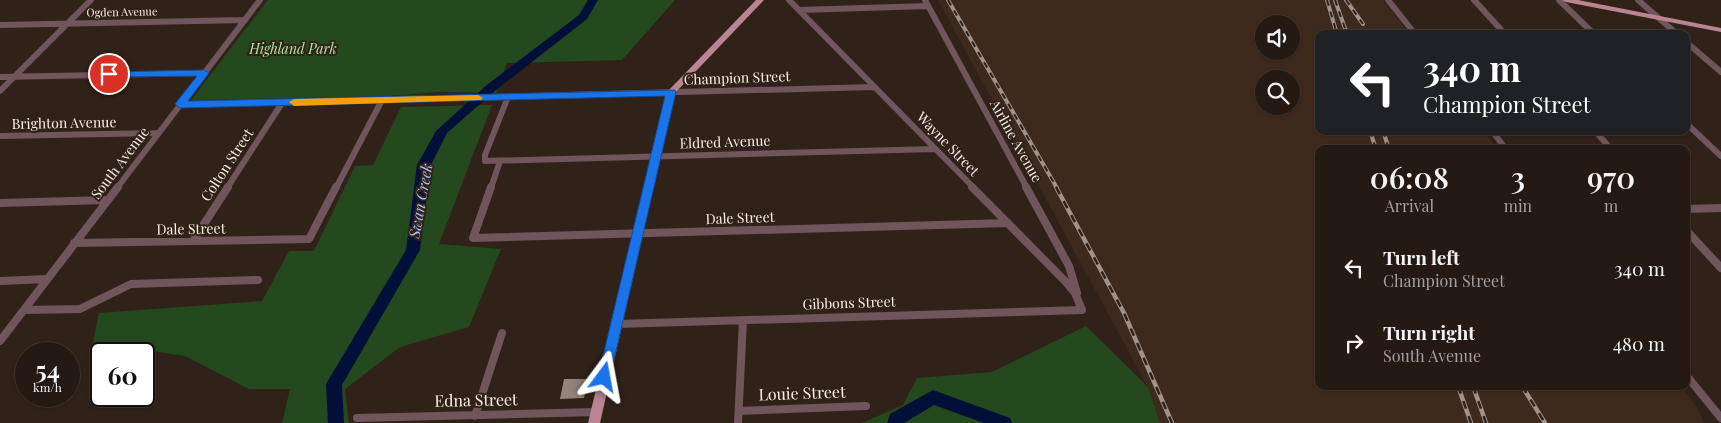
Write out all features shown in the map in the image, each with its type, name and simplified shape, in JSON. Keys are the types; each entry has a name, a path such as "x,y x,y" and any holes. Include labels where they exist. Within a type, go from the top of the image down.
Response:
{"main road":[{"path":"594,423 671,92 760,0"},
{"path":"1566,0 1721,30"}],"street":[{"path":"0,91 91,0"},
{"name":"South Avenue","path":"0,341 260,0"},
{"name":"Wayne Street","path":"789,0 1071,288 1078,298 1082,310"},
{"path":"1388,0 1412,30"},
{"path":"1474,0 1501,30"},
{"path":"1559,0 1590,30"},
{"path":"1638,0 1672,30"},
{"path":"799,10 927,3"},
{"name":"Airline Avenue","path":"927,3 1069,266 1078,298"},
{"name":"Ogden Avenue","path":"0,25 245,20"},
{"path":"1690,45 1721,72"},
{"path":"0,77 204,73"},
{"name":"Champion Street","path":"180,104 874,87"},
{"name":"Eldred Avenue","path":"508,97 485,155 485,161 935,149"},
{"name":"Dale Street","path":"74,243 309,239 382,100"},
{"name":"Colton Street","path":"193,241 282,103"},
{"path":"1690,127 1721,156"},
{"name":"Brighton Avenue","path":"0,136 158,133"},
{"path":"1495,135 1503,145"},
{"path":"1599,135 1607,145"},
{"name":"Dale Street","path":"500,161 473,238 1008,223"},
{"path":"0,203 107,200"},
{"path":"1690,209 1721,208"},
{"path":"1690,234 1721,268"},
{"path":"0,281 47,279"},
{"path":"24,310 80,309 131,284 258,280"},
{"name":"Gibbons Street","path":"617,324 1082,310"},
{"path":"738,423 744,320"},
{"path":"475,416 502,332"},
{"path":"1690,380 1720,421"},
{"name":"Louie Street","path":"739,411 866,406"},
{"name":"Edna Street","path":"357,418 596,412"}],"shaded area":[{"path":"938,0 1383,0 1406,30 1315,30 1315,135 1487,135 1495,145 1315,145 1315,390 1684,390 1696,406 1704,423 1160,423 1148,387"}],"green space":[{"name":"Highland Park","path":"268,0 675,0 622,60 507,63 496,93 438,92 388,96 191,100"},
{"path":"492,105 439,244 501,249 469,327 400,347 345,389 349,423 282,423 290,389 249,389 185,356 155,351 155,342 93,342 99,313 262,301 289,251 314,251 355,166 373,165 401,107"},
{"path":"1086,326 1148,387 1160,423 862,423 903,405 917,378 992,372"}],"building":[{"path":"564,379 588,379 584,398 560,399"}],"waterway":[{"name":"Swan Creek","path":"336,423 334,384 413,250 424,165 442,131 492,87 583,17 593,0"},
{"name":"Swan Creek","path":"895,423 896,419 933,397 1004,423"}],"railway":[{"path":"948,0 1057,188"},
{"path":"1327,0 1336,30"},
{"path":"1335,0 1346,30"},
{"path":"1346,0 1363,24"},
{"path":"1371,135 1375,145"},
{"path":"1384,135 1388,145"},
{"path":"1056,187 1124,313 1172,423"},
{"path":"1459,390 1471,423"},
{"path":"1474,390 1486,423"},
{"path":"1524,390 1545,423"}],"slow traffic":[{"path":"294,102 478,98"}],"route":[{"path":"109,74 204,73 180,104 671,92 604,377"}]}
